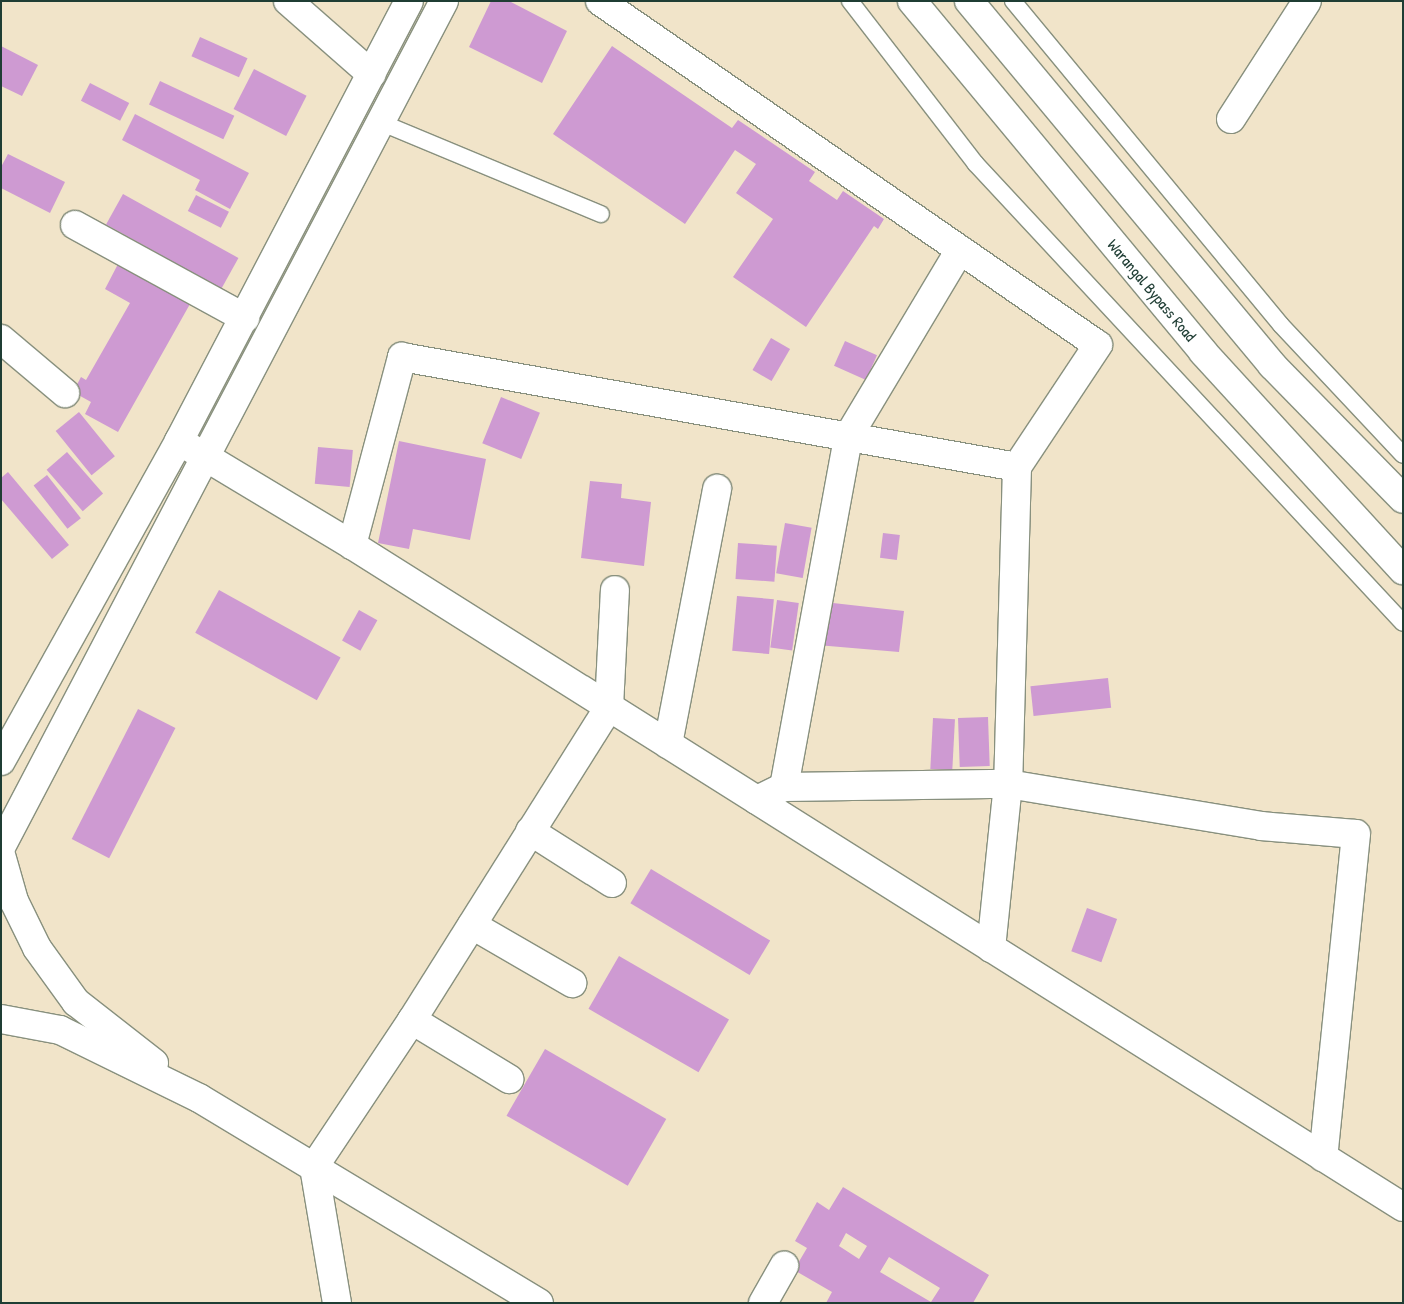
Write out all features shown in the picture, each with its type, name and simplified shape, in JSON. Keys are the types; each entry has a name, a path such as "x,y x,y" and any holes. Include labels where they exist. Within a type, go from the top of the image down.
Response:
{"main road":[{"path":"288,1 370,74"},
{"path":"1,761 179,441 245,318 409,1"},
{"path":"1,847 444,1"},
{"path":"600,1 1098,345 1017,467 1008,784 992,948"},
{"name":"Warangal Bypass Road","path":"912,1 1203,352 1403,570"},
{"path":"969,1 1272,365 1403,499"},
{"path":"1232,118 1307,1"},
{"path":"75,225 245,318"},
{"path":"784,787 848,437 960,250"},
{"path":"1,339 65,393"},
{"path":"352,545 402,357 1017,467"},
{"path":"179,441 352,545 1403,1207"},
{"path":"668,744 717,489"},
{"path":"337,1303 314,1167 412,1020 609,707 615,590"},
{"path":"757,800 784,787 1008,784 1261,826 1356,834 1323,1157"},
{"path":"530,831 612,883"},
{"path":"1,855 14,901 37,948 76,1002 199,1098"},
{"path":"472,925 572,983"},
{"path":"1,1019 60,1030 199,1098 539,1303"},
{"path":"412,1020 509,1079"},
{"path":"763,1303 784,1266"}],"lane":[{"path":"850,1 975,163 1403,622"},
{"path":"1013,1 1281,325 1403,455"},
{"path":"382,122 601,214"}],"building":[{"path":"491,1 509,1 567,31 542,83 469,47"},
{"path":"200,37 248,58 239,77 191,56"},
{"path":"1,46 38,65 22,96 1,86"},
{"path":"612,46 732,128 738,120 815,172 809,181 837,200 843,191 884,219 878,229 874,226 806,327 733,277 773,219 736,193 756,164 735,150 685,224 553,134"},
{"path":"254,69 307,96 286,136 234,109"},
{"path":"160,81 234,116 223,139 149,105"},
{"path":"90,83 129,103 120,121 81,101"},
{"path":"135,114 249,173 230,209 195,190 200,180 122,140"},
{"path":"8,154 65,182 50,213 1,188 1,167"},
{"path":"123,194 238,258 221,289 106,225"},
{"path":"196,195 229,212 221,228 188,211"},
{"path":"118,264 190,304 118,432 85,414 91,402 73,392 81,377 86,380 130,303 105,289"},
{"path":"771,338 790,349 772,381 752,370"},
{"path":"845,341 877,355 866,380 834,366"},
{"path":"501,397 540,413 521,459 482,443"},
{"path":"79,412 115,456 92,475 56,431"},
{"path":"399,441 486,459 470,540 413,529 409,549 378,543"},
{"path":"318,447 353,450 350,487 315,484"},
{"path":"67,452 103,494 83,511 47,470"},
{"path":"8,472 69,545 52,559 1,499 1,478"},
{"path":"47,475 81,518 67,529 34,485"},
{"path":"590,481 622,484 621,498 651,502 644,566 581,558"},
{"path":"785,523 812,528 803,578 776,573"},
{"path":"883,533 900,535 897,560 880,558"},
{"path":"738,543 777,546 774,582 735,579"},
{"path":"219,590 341,657 317,700 195,633"},
{"path":"737,596 774,599 769,654 732,651"},
{"path":"777,600 799,603 792,651 770,648"},
{"path":"833,603 904,611 899,652 817,645 821,604"},
{"path":"359,610 377,620 360,651 342,641"},
{"path":"1108,678 1111,708 1034,716 1030,686"},
{"path":"138,709 175,728 109,858 72,839"},
{"path":"988,717 990,766 960,767 958,718"},
{"path":"933,718 955,719 952,770 930,769"},
{"path":"651,869 770,941 750,975 630,903"},
{"path":"1087,908 1117,919 1101,962 1071,951"},
{"path":"619,956 729,1020 698,1072 588,1009"},
{"path":"545,1049 666,1119 628,1186 506,1116"},
{"path":"843,1187 989,1275 973,1303 826,1303 832,1292 794,1270 807,1248 795,1241 817,1202 829,1210","holes":["846,1233 867,1246 859,1259 839,1246","889,1257 940,1288 931,1302 880,1272"]}]}
